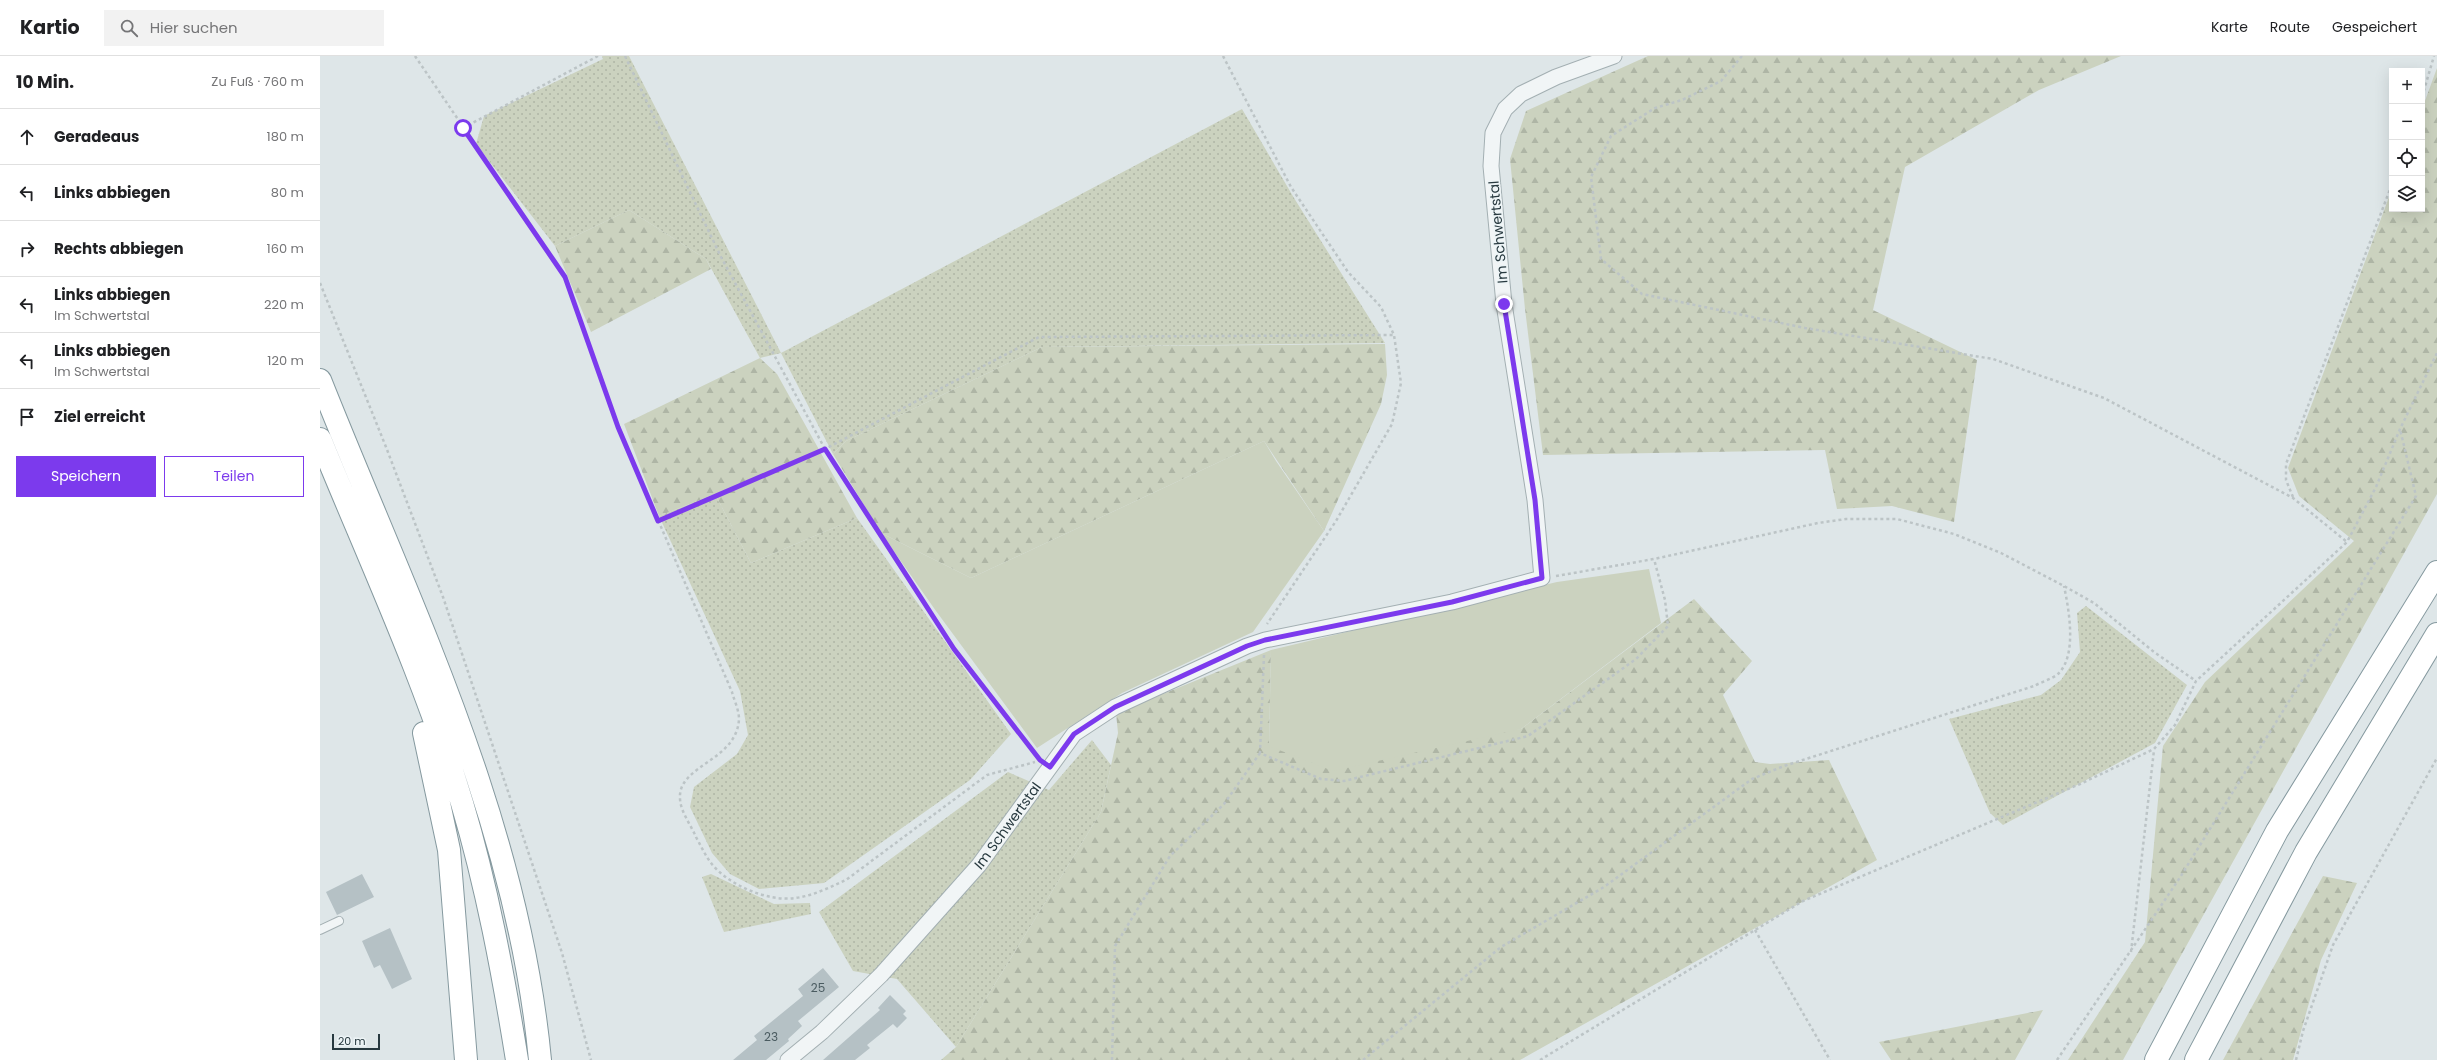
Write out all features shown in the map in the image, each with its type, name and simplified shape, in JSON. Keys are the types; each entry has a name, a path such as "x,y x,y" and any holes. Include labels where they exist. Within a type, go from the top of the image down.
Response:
{"highway":[{"path":"320,380 427,637 466,740 495,834 514,905 536,1014 540,1060"},
{"path":"320,439 418,677 461,803 492,917 517,1060"},
{"path":"2156,1060 2277,831 2437,572"},
{"path":"2196,1060 2306,852 2437,634"},
{"path":"418,677 423,728 449,850 466,1060"}],"street":[{"name":"Im Schwertstal","path":"788,1060 822,1032 882,975 979,865 1074,734 1115,707 1247,646 1265,640 1452,602 1542,578 1535,500 1504,304 1491,166 1493,133 1505,109 1521,94 1556,77 1614,56"}],"lane":[{"path":"320,930 339,921"}],"path":[{"path":"415,56 565,277 618,427 732,692 739,717 737,732 728,748 686,780 680,797 683,808 712,864 720,873 761,896 780,899 796,898 828,888 846,880 987,775 1040,760 954,649 825,449 721,257 625,56"},
{"path":"463,128 598,56"},
{"path":"1112,1060 1115,946 1170,856 1224,804 1260,753 1267,623 1336,521 1392,424 1402,383 1394,335 1381,308 1348,272 1291,188 1223,56"},
{"path":"1742,56 1721,81 1682,100 1655,108 1611,136 1591,177 1601,259 1642,294 1805,328 1993,359 2104,398 2293,498 2348,542"},
{"path":"2425,87 2434,56"},
{"path":"2293,498 2286,480 2286,464 2389,192"},
{"path":"320,282 386,447 443,597 562,953 591,1060"},
{"path":"658,521 825,449 1040,337 1394,335"},
{"path":"1540,1060 1803,901 2080,784 2154,749 2175,725 2196,682 2348,542 2376,487 2400,429 2437,353"},
{"path":"2057,1060 2131,953 2183,872 2416,496 2400,429"},
{"path":"1542,578 1654,559 1714,544 1818,523 1853,519 1897,519 1954,534 2001,553 2064,586 2094,603 2154,652 2196,682"},
{"path":"1260,753 1321,779 1344,781 1528,736 1636,659 1668,626 1665,600 1654,559"},
{"path":"1363,1060 1501,947 1604,887 1752,779 1784,766 2034,686 2058,673 2069,656 2068,609 2064,586"},
{"path":"2131,953 2154,749"},
{"path":"2296,1060 2303,1031 2333,945 2437,758"},
{"path":"1755,930 1830,1060"}],"green space":[{"path":"602,56 629,56 781,353 760,358 706,259 629,210 555,246 476,144 484,116 603,59"},
{"path":"1648,56 2121,56 2039,90 1905,167 1873,310 1977,360 1954,522 1892,506 1837,509 1825,450 1543,455 1525,309 1510,159 1526,111"},
{"path":"2437,68 2437,494 2123,1060 2068,1060 2145,942 2163,746 2205,682 2354,541 2299,496 2288,468 2389,197 2389,212 2425,212 2425,101"},
{"path":"1242,109 1294,198 1385,343 1042,347 846,441 833,454 781,353"},
{"path":"629,210 706,259 711,269 591,332 555,246"},
{"path":"1385,344 1387,375 1381,404 1324,531 1264,441 971,578 881,533 833,454 846,441 1042,347"},
{"path":"760,358 777,374 857,518 751,563 715,494 659,516 624,424"},
{"path":"1264,441 1324,531 1253,632 1122,693 1037,748 936,611 881,533 971,578"},
{"path":"715,494 751,563 857,518 1011,734 970,780 824,883 759,889 730,874 712,853 690,807 694,787 737,754 748,735 740,691 659,516"},
{"path":"1649,569 1661,623 1521,729 1333,771 1269,746 1271,650 1557,582"},
{"path":"1694,599 1752,661 1723,695 1755,762 1770,764 1829,760 1877,860 1520,1060 941,1060 956,1047 1101,812 1118,733 1116,713 1271,650 1269,746 1521,729"},
{"path":"2086,606 2187,685 2155,743 2003,825 1990,813 1949,719 2041,695 2061,680 2080,652 2077,613"},
{"path":"1092,740 1111,765 1101,812 956,1047 897,979 853,971 819,912 1008,772 1049,790"},
{"path":"711,874 774,904 810,903 811,914 724,932 702,877"},
{"path":"2323,876 2357,883 2321,960 2293,1060 2223,1060"},
{"path":"2043,1010 2015,1060 1891,1060 1879,1042"}],"building":[{"path":"362,874 374,897 337,915 326,892"},
{"path":"390,928 412,979 392,989 380,965 374,968 362,941"},
{"path":"823,968 839,987 798,1021 802,1026 788,1039 789,1041 766,1060 733,1060 757,1040 754,1036 803,996 798,989"},
{"path":"890,995 906,1011 903,1014 907,1018 897,1028 893,1024 867,1045 870,1048 855,1060 823,1060 880,1010 878,1008"}],"route":[{"path":"463,128 565,277 618,427 658,521 825,449 954,649 1040,760 1050,767 1074,734 1115,707 1247,646 1265,640 1452,602 1542,578 1535,500 1504,304"}]}
